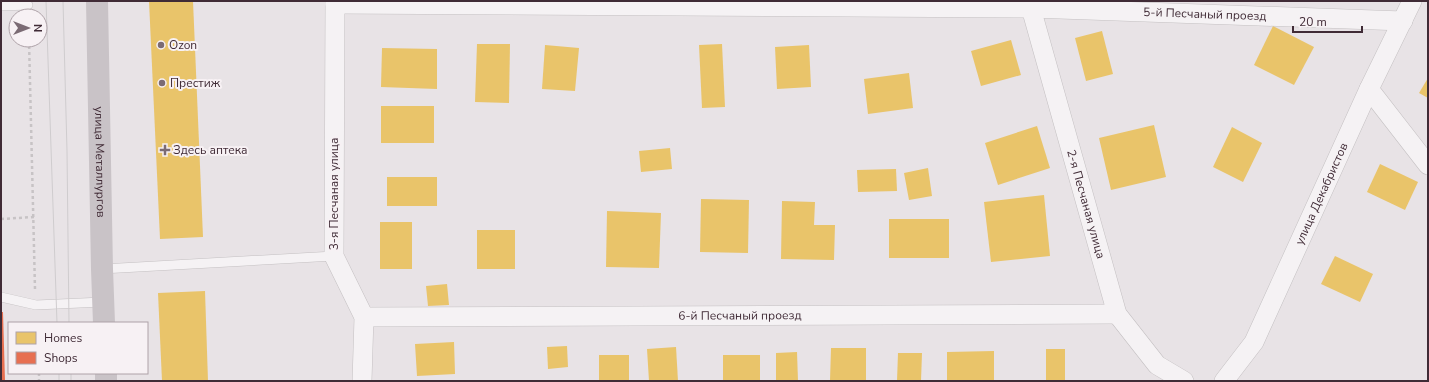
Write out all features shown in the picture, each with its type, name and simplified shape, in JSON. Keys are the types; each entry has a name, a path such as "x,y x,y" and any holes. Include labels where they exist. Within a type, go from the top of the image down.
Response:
{"main road":[{"name":"улица Металлургов","path":"97,1 104,312"}],"street":[{"name":"улица Декабристов","path":"1224,381 1254,342 1369,89 1412,1"},
{"name":"5-й Песчаный проезд","path":"335,2 1030,5 1403,20"},
{"name":"3-я Песчаная улица","path":"335,2 334,256 364,317 362,381"},
{"name":"2-я Песчаная улица","path":"1030,5 1117,314 1157,365 1184,381"},
{"path":"1369,89 1428,164"},
{"name":"6-й Песчаный проезд","path":"364,317 1117,314"}],"lane":[{"path":"1,6 28,5"},
{"path":"102,269 334,256"},
{"path":"1,297 36,305 104,312"}],"path":[{"path":"29,48 36,305"},
{"path":"1,219 34,217"}],"building: Homes":[{"path":"149,1 193,1 203,237 160,239"},
{"path":"1273,26 1314,47 1294,85 1254,65"},
{"path":"1102,31 1113,74 1086,81 1075,38"},
{"path":"1011,40 1021,75 981,86 971,51"},
{"path":"477,44 510,44 509,103 475,102"},
{"path":"722,44 725,107 702,108 699,45"},
{"path":"545,45 579,48 575,91 542,89"},
{"path":"809,45 811,87 777,89 775,47"},
{"path":"382,48 437,49 437,89 381,87"},
{"path":"909,73 913,108 868,114 864,79"},
{"path":"1428,78 1428,98 1419,93"},
{"path":"381,106 434,106 434,143 381,143"},
{"path":"1154,125 1166,177 1111,190 1099,138"},
{"path":"1037,126 1050,168 998,185 985,143"},
{"path":"1232,127 1262,143 1243,182 1213,167"},
{"path":"670,148 672,169 641,172 639,151"},
{"path":"1380,164 1418,182 1405,210 1367,192"},
{"path":"928,168 932,196 909,200 904,173"},
{"path":"896,169 897,191 858,192 857,170"},
{"path":"387,177 437,177 437,206 387,206"},
{"path":"1044,195 1050,256 991,262 984,202"},
{"path":"701,199 749,200 748,253 700,252"},
{"path":"782,201 815,202 814,225 835,225 834,260 781,259"},
{"path":"607,211 661,213 659,268 606,267"},
{"path":"889,219 949,219 949,258 889,258"},
{"path":"380,222 412,222 412,269 380,269"},
{"path":"477,230 515,230 515,269 477,269"},
{"path":"1335,256 1373,274 1360,302 1321,284"},
{"path":"447,284 449,305 428,306 426,286"},
{"path":"205,291 208,381 162,381 158,293"},
{"path":"454,342 455,374 417,376 415,344"},
{"path":"567,346 568,367 548,369 547,347"},
{"path":"676,347 678,381 649,381 647,349"},
{"path":"831,348 866,348 866,381 830,381"},
{"path":"1046,349 1065,349 1065,381 1046,381"},
{"path":"994,351 994,381 947,381 947,352"},
{"path":"797,352 798,381 776,381 776,353"},
{"path":"898,353 922,353 921,381 897,381"},
{"path":"599,355 629,355 629,381 599,381"},
{"path":"723,355 760,355 760,381 723,381"}],"building: Shops":[{"path":"1,312 3,312 5,381 1,381"}],"tram line":[{"path":"46,1 57,322"},
{"path":"63,1 67,151 69,322"},
{"path":"59,374 59,381"},
{"path":"71,374 71,381"}],"place":[{"name":"Ozon","path":"161,45"},
{"name":"Престиж","path":"162,83"},
{"name":"Здесь аптека","path":"165,150"}]}
